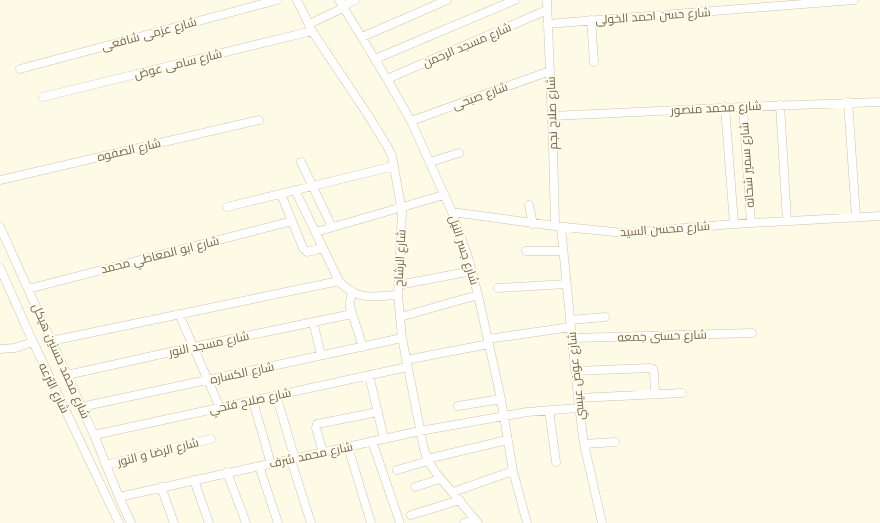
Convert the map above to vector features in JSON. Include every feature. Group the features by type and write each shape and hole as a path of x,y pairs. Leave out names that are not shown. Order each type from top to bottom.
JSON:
{"street":[{"name":"شارع عزمى شافعى","path":"20,69 277,0"},
{"name":"شارع الرشاح","path":"297,0 310,28 392,156 402,208 402,237 398,285 402,338 420,431 428,460 440,479 477,521"},
{"name":"شارع سامى عوض","path":"43,97 310,28 341,5 355,0"},
{"path":"362,37 447,0"},
{"path":"375,59 515,0"},
{"name":"شارع صلاح نجم","path":"547,0 558,227"},
{"name":"شارع حسن احمد الخولى","path":"547,24 854,0"},
{"name":"شارع جسر النيل","path":"341,5 362,37 411,121 452,212 468,258 478,295 501,399 513,471 527,523"},
{"name":"شارع مسجد الرحمن","path":"387,79 547,10"},
{"path":"591,20 594,62"},
{"name":"شارع صبحى","path":"411,121 550,70"},
{"path":"848,102 856,217"},
{"name":"شارع محمد منصور","path":"552,116 848,102 880,102"},
{"path":"780,105 787,221"},
{"name":"شارع سمير شحاته","path":"743,107 751,223"},
{"path":"725,108 734,224"},
{"name":"شارع الصفوه","path":"0,180 259,120"},
{"path":"430,162 459,153"},
{"path":"301,162 332,228"},
{"path":"228,207 394,166"},
{"path":"296,190 339,280 352,292 364,297 398,295"},
{"path":"281,194 304,250 307,252 323,248"},
{"path":"316,232 444,195"},
{"path":"529,205 533,224"},
{"name":"شارع محسن السيد","path":"452,212 533,224 624,233 734,224 880,216"},
{"name":"شارع ابو المعاطي محمد","path":"28,289 292,221"},
{"name":"شارع محمد حسنين هيكل","path":"0,227 94,435 131,523"},
{"name":"شارع عوض عيسي","path":"558,227 563,251 584,444 602,523"},
{"path":"526,251 563,251"},
{"path":"398,285 472,271"},
{"name":"شارع الترعه","path":"1,272 32,342 119,523"},
{"path":"51,341 339,280"},
{"path":"498,288 566,284"},
{"path":"352,292 349,304 363,347"},
{"path":"400,317 478,295"},
{"path":"179,314 220,408"},
{"name":"شارع مسجد النور","path":"67,375 352,314"},
{"name":"شارع صلاح فتحي","path":"94,435 369,375 489,342 571,323 605,317"},
{"path":"314,322 322,356"},
{"name":"شارع حسنى جمعه","path":"572,338 752,333"},
{"name":"شارع الكساره","path":"81,407 402,338"},
{"path":"0,350 15,348 32,342"},
{"path":"575,371 651,368 654,372 655,394"},
{"path":"369,375 384,439"},
{"path":"578,398 682,393"},
{"path":"276,396 311,523"},
{"path":"458,406 501,399"},
{"path":"253,400 271,464"},
{"name":"شارع محمد شرف","path":"119,497 227,472 293,460 420,431 527,412 579,408"},
{"path":"550,410 556,462"},
{"path":"323,453 316,428 317,424 378,412"},
{"name":"شارع الرضا و النور","path":"106,465 211,439"},
{"path":"397,470 428,460 507,440"},
{"path":"372,441 400,523"},
{"path":"584,444 615,442"},
{"path":"348,447 371,523"},
{"path":"259,466 278,523"},
{"path":"453,492 513,471"},
{"path":"227,472 246,523"},
{"path":"415,486 440,479"},
{"path":"194,480 209,523"},
{"path":"161,487 174,523"},
{"path":"411,515 460,500"},
{"path":"464,523 477,521"}]}
